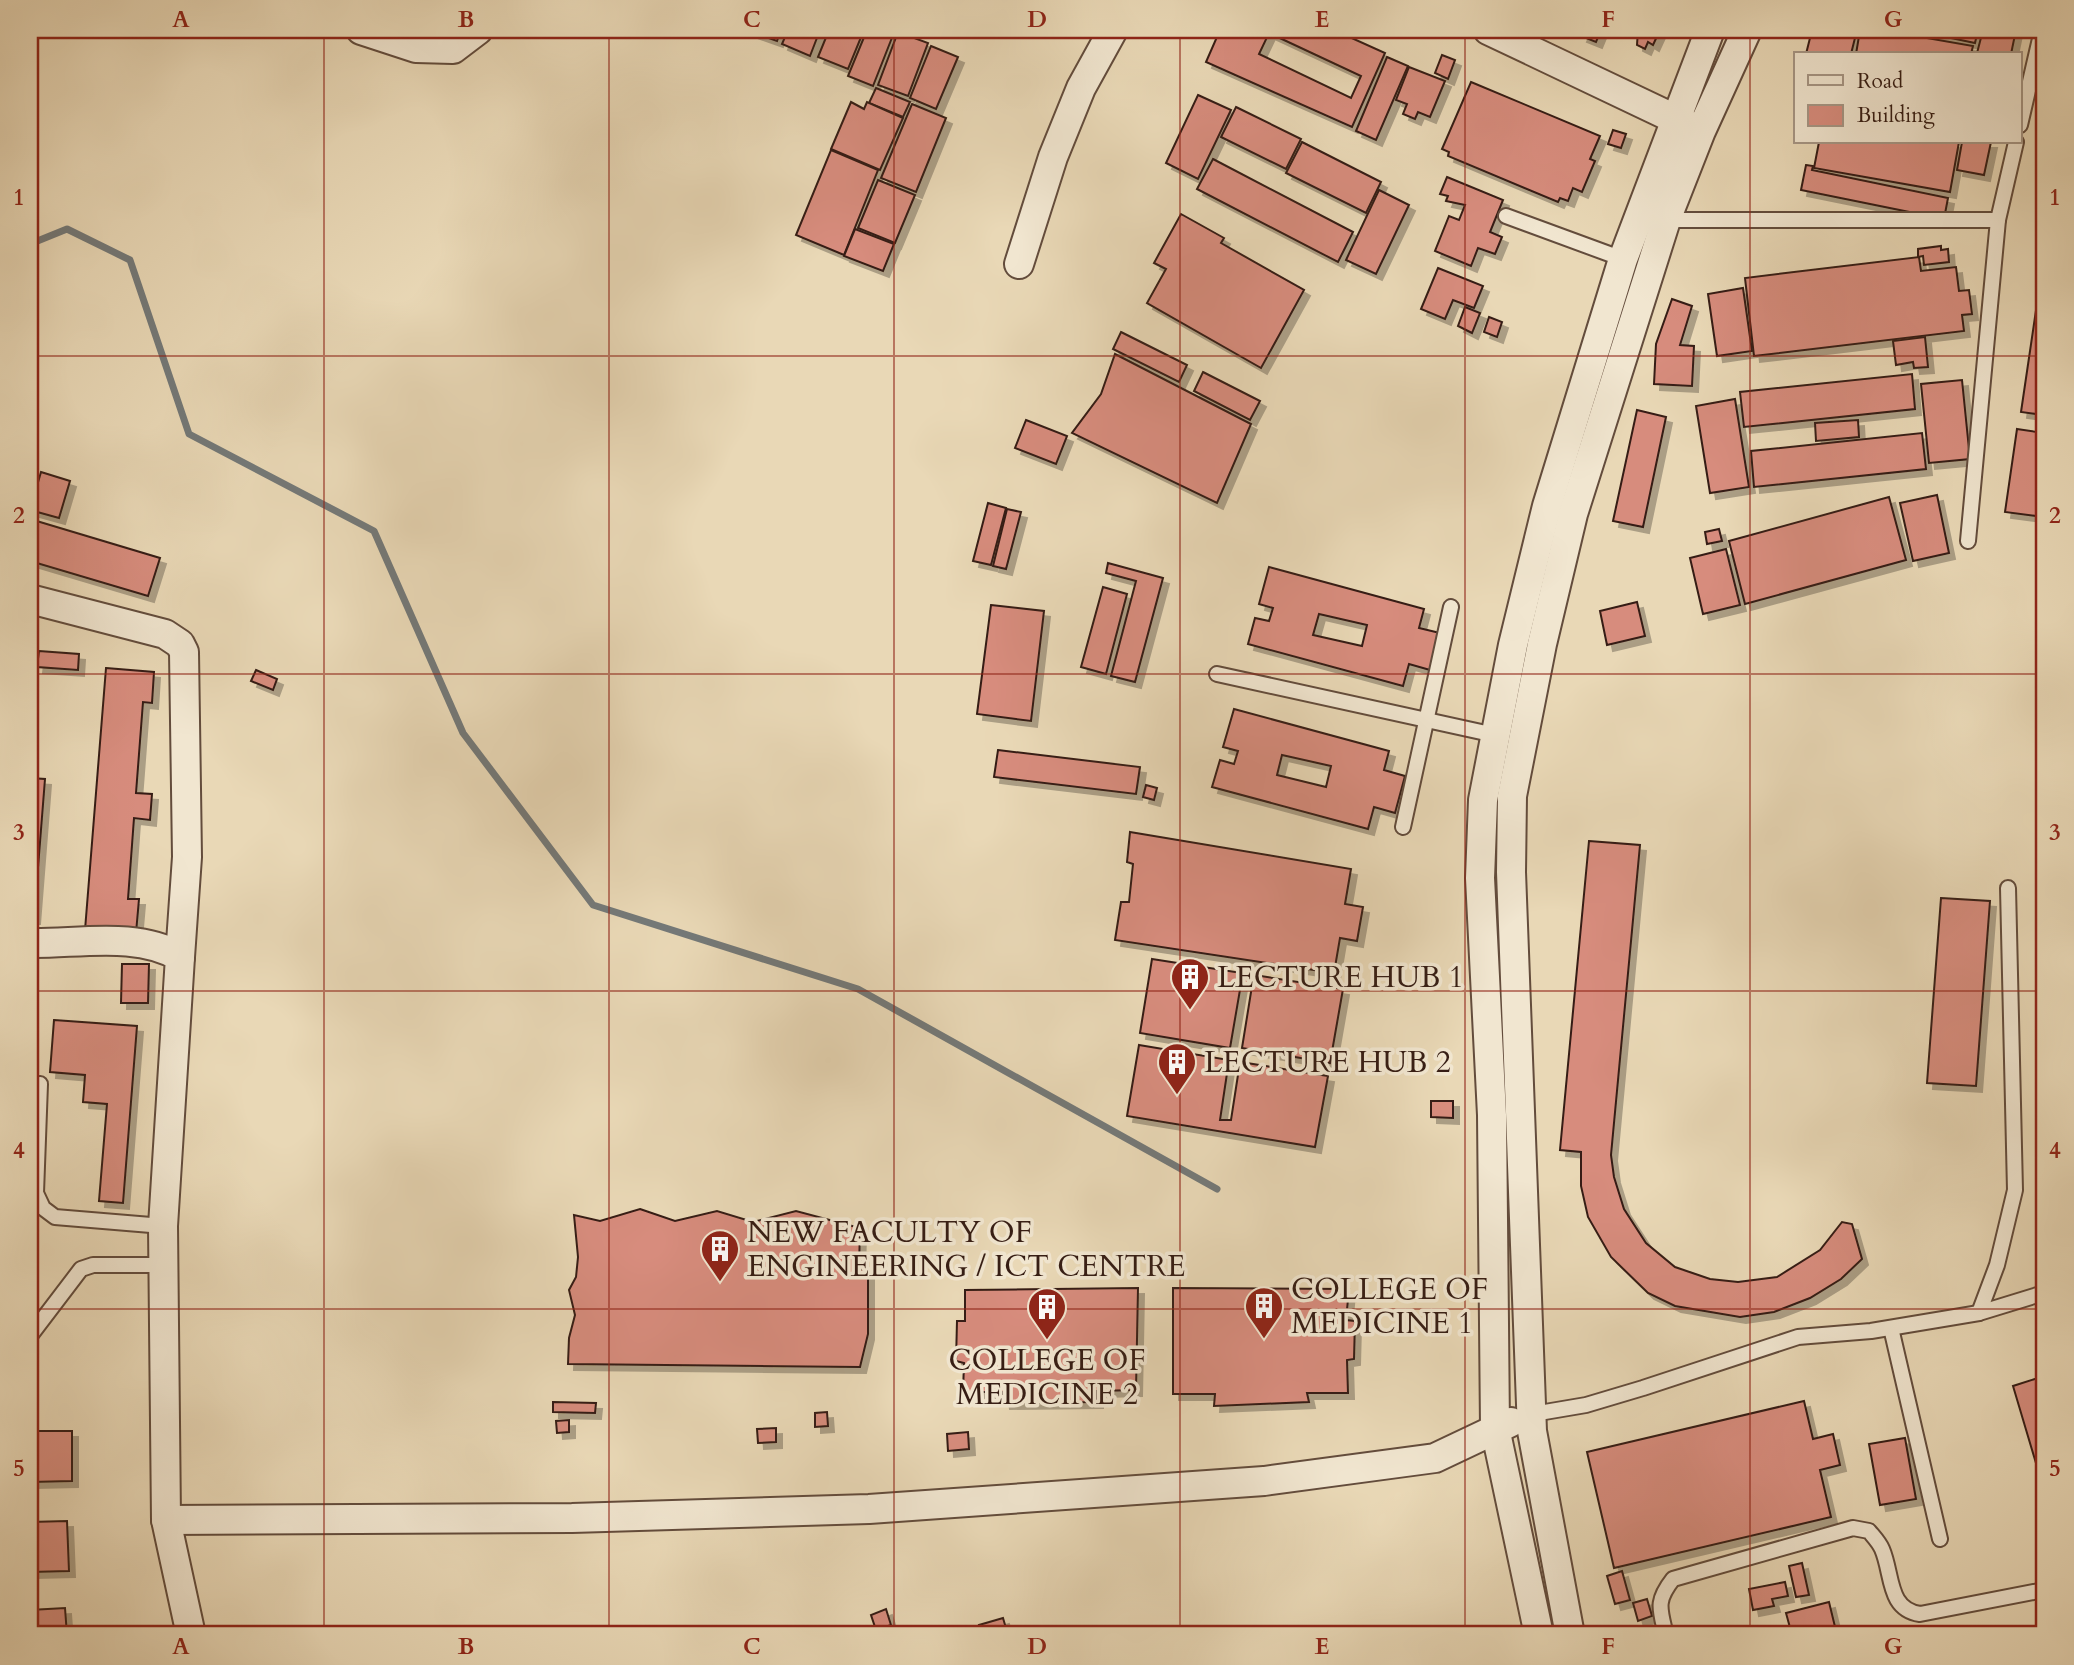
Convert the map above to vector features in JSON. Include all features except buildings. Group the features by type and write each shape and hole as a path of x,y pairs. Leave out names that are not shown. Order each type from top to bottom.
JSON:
{"street":[{"path":"361,30 416,48 453,49 478,30"},
{"path":"1019,264 1058,145 1081,88 1113,30"},
{"path":"1488,30 1688,126"},
{"path":"1570,1635 1532,1431 1511,872 1512,796 1573,514 1652,220 1688,126 1710,30"},
{"path":"1688,126 1746,30"},
{"path":"1539,1635 1495,1428 1492,1115 1480,878 1483,800 1506,681 1547,506 1623,259 1652,220"},
{"path":"30,599 165,634 173,638 184,652 187,857 163,1226 166,1520 191,1635"},
{"path":"1506,681 1534,685"},
{"path":"30,943 140,942 168,950 180,957"},
{"path":"166,1520 572,1518 869,1510 1264,1480 1435,1458 1495,1428 1533,1414"}],"lane":[{"path":"2022,116 2042,30"},
{"path":"1968,541 1998,220 2016,144"},
{"path":"1506,216 1623,259"},
{"path":"1652,220 1998,220"},
{"path":"1403,827 1451,607"},
{"path":"1217,674 1495,736"},
{"path":"1979,1313 1997,1265 2015,1190 2008,888"},
{"path":"40,1084 36,1193 43,1208 55,1217 163,1226"},
{"path":"30,1336 81,1269 93,1265 164,1265"},
{"path":"1533,1414 1597,1401 1798,1337 1891,1328 1979,1313 2044,1293"},
{"path":"1891,1328 1940,1539"},
{"path":"1666,1635 1659,1611 1661,1593 1673,1579 1853,1528 1869,1531 1881,1547 1896,1601 1906,1612 1920,1614 2044,1590"}],"waterway":[{"path":"30,244 67,229 130,260 189,434 374,531 463,733 593,905 858,989 1217,1189"}],"place":[{"name":"LECTURE HUB 1","path":"1190,1011"},
{"name":"LECTURE HUB 2","path":"1177,1096"},
{"name":"NEW FACULTY OF ENGINEERING / ICT CENTRE","path":"720,1283"},
{"name":"COLLEGE OF MEDICINE 1","path":"1264,1340"},
{"name":"COLLEGE OF MEDICINE 2","path":"1047,1341"}]}
